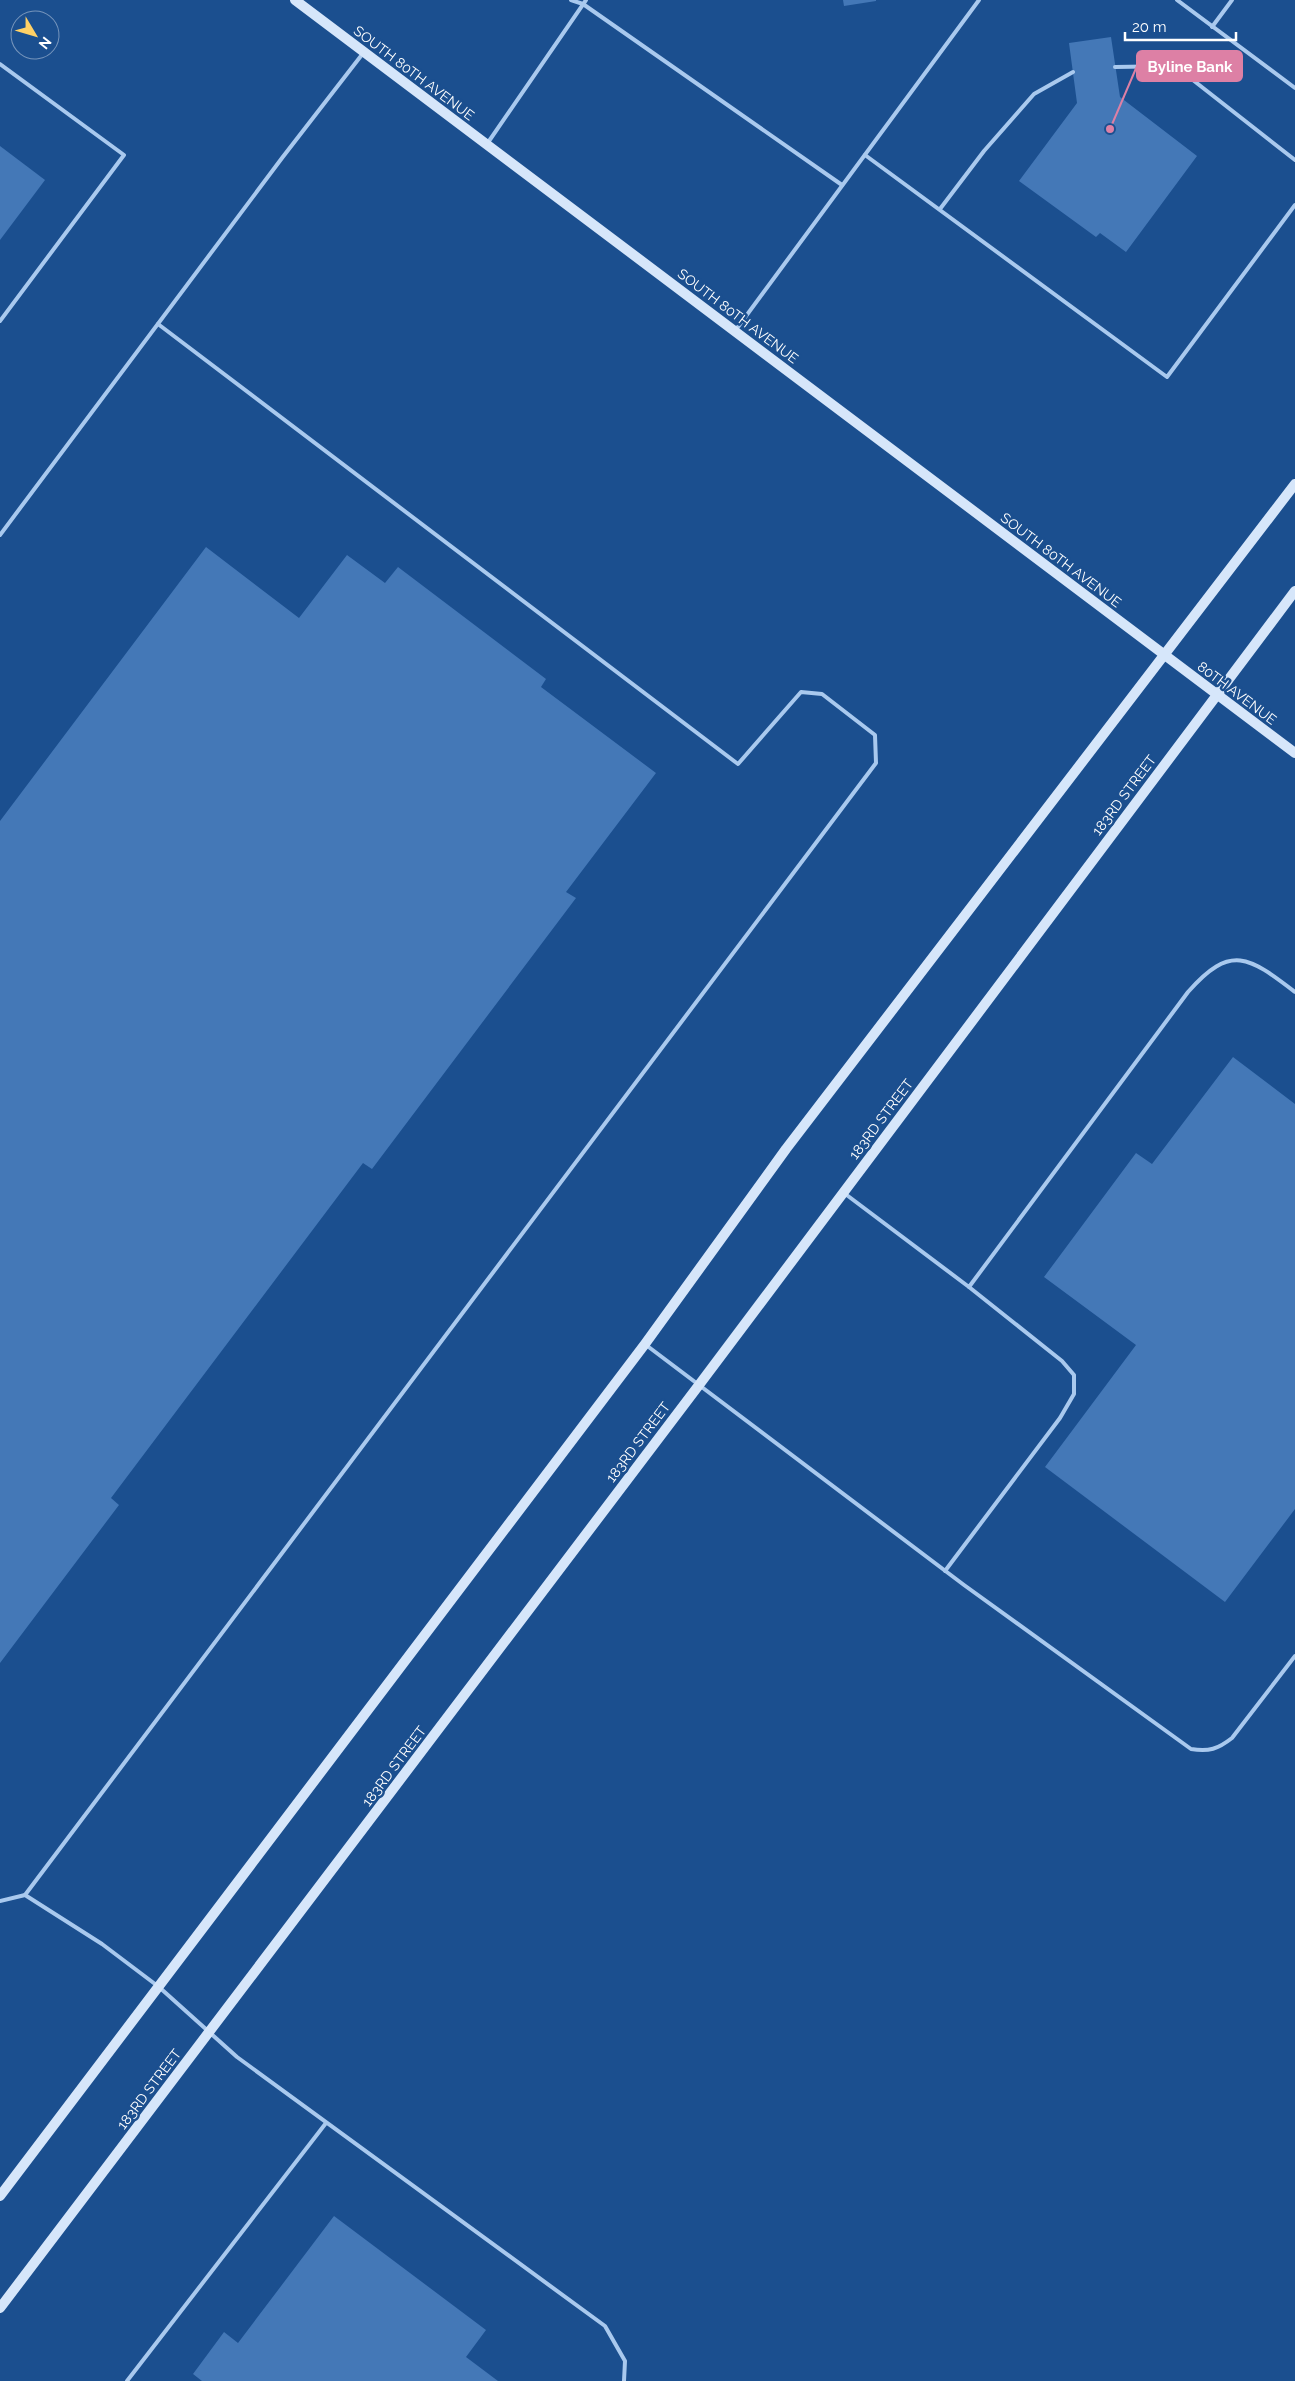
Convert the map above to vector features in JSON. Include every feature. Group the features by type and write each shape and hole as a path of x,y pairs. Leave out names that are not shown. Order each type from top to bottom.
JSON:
{"street":[{"name":"SOUTH 80TH AVENUE","path":"295,0 1164,655"},
{"path":"0,2196 645,1344 786,1149 1295,484"},
{"name":"183RD STREET","path":"0,2308 699,1384 1295,591"},
{"name":"80TH AVENUE","path":"1164,655 1295,753"}],"lane":[{"path":"570,0 584,2 842,185"},
{"path":"735,331 979,0"},
{"path":"1176,0 1295,88"},
{"path":"1212,27 1232,0"},
{"path":"487,144 584,2"},
{"path":"0,535 364,52"},
{"path":"0,64 124,156 0,321"},
{"path":"1115,67 1175,66 1295,160"},
{"path":"940,209 984,151 1034,94 1073,72"},
{"path":"865,155 1166,377 1295,205"},
{"path":"0,1901 25,1895 876,763 875,736 822,694 801,692 738,764 158,324"},
{"path":"969,1287 1188,992 1203,975 1223,962 1242,959 1263,968 1295,992"},
{"path":"843,1192 969,1287 1062,1361 1074,1375 1074,1394 1060,1418 945,1571"},
{"path":"645,1344 945,1571 1191,1748 1206,1751 1219,1748 1232,1738 1295,1656"},
{"path":"25,1895 102,1944 159,1987 237,2057 605,2326 625,2361 624,2381"},
{"path":"127,2381 326,2123"}],"building":[{"path":"843,0 876,0 876,1 844,6"},
{"path":"1111,37 1120,97 1197,156 1126,252 1100,233 1096,237 1019,181 1077,103 1069,43"},
{"path":"0,146 45,180 0,240"},
{"path":"206,547 299,618 347,555 385,583 398,567 546,679 541,687 656,773 566,892 576,898 372,1169 363,1163 111,1498 119,1505 0,1663 0,821"},
{"path":"1233,1057 1295,1104 1295,1509 1225,1602 1045,1467 1136,1345 1044,1277 1136,1153 1152,1164"},
{"path":"334,2216 486,2330 466,2357 498,2381 202,2381 193,2374 224,2332 238,2343"}],"place":[{"name":"Byline Bank","path":"1110,129"}]}
